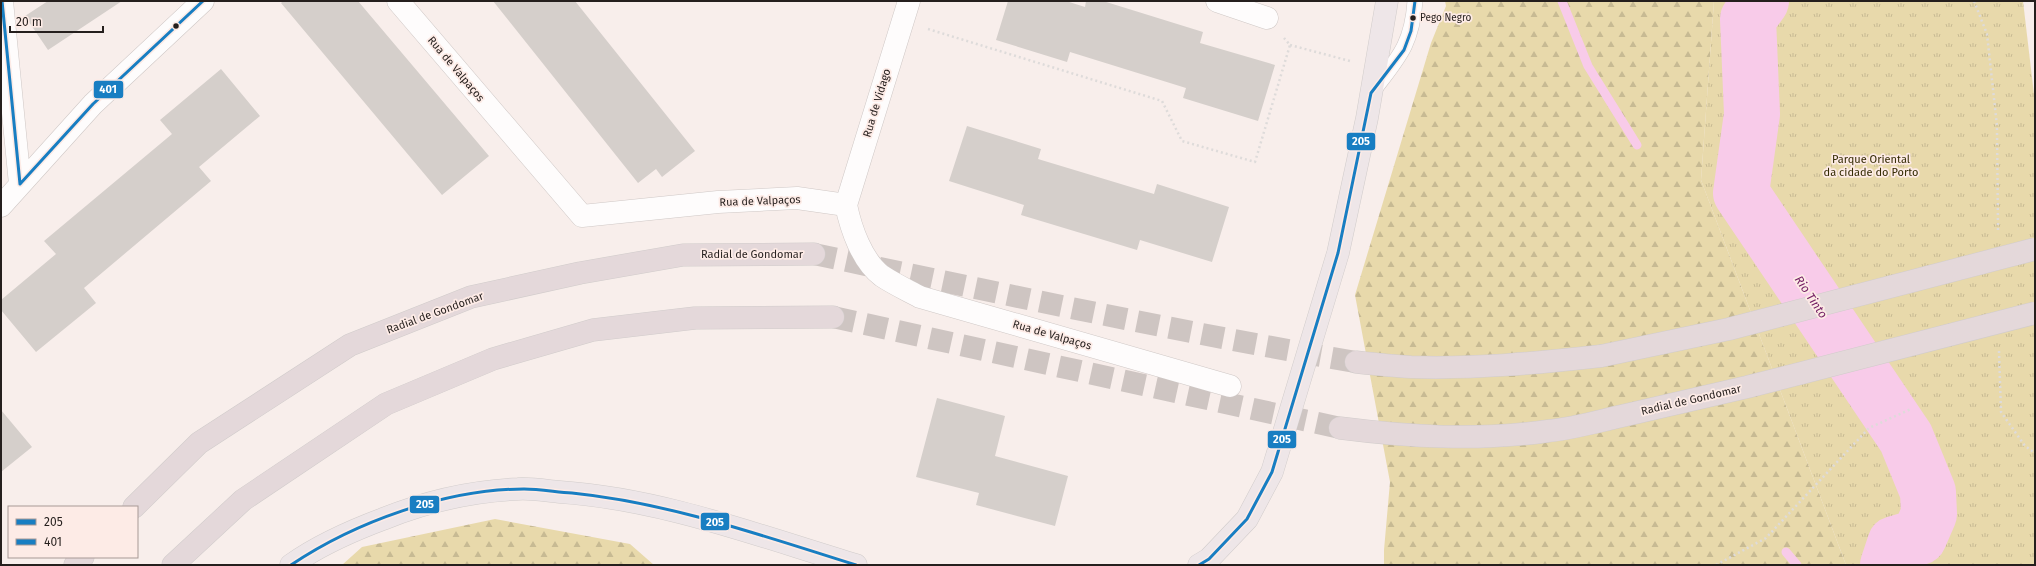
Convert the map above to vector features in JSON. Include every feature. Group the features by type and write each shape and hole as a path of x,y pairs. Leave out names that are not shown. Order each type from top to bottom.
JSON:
{"highway":[{"path":"1356,362 1410,367 1471,367 1537,363 1600,356 1729,329 2035,249"},
{"name":"Radial de Gondomar","path":"135,506 199,443 350,345 471,298 580,272 683,255 814,254"},
{"name":"Radial de Gondomar","path":"1340,428 1406,436 1478,437 1548,431 1614,418 1747,387 2035,313"},
{"path":"173,565 243,500 386,404 493,359 593,330 695,318 833,317"}],"main road":[{"path":"1198,565 1209,559 1247,519 1272,472 1338,253 1371,93 1387,1"},
{"path":"291,565 352,530 407,509 465,496 519,489 590,494 658,506 856,565"}],"street":[{"path":"2,1 20,184"},
{"path":"1,206 93,104 203,1"},
{"name":"Rua de Valpaços","path":"398,1 582,216 718,202 797,198 846,205 850,227 862,250 872,264 881,275 920,297 1230,386"},
{"path":"1218,1 1267,18"},
{"name":"Rua de Vidago","path":"846,205 906,11"}],"lane":[{"path":"1371,93 1404,50 1411,31 1415,1"}],"path":[{"path":"906,11 1162,101 1182,141 1255,162 1290,45"},
{"path":"1267,18 1290,45 1350,61"},
{"path":"1716,565 1766,538 1869,428 1911,409"}],"green space":[{"path":"1445,1 1714,1 1701,180 1846,565 1384,565 1390,482 1355,295 1431,43 1446,6"},
{"name":"Parque Oriental da cidade do Porto","path":"1714,1 2023,1 2035,103 2035,565 1846,565 1701,180"},
{"path":"495,519 630,544 654,565 342,565 362,547"}],"building":[{"path":"48,1 122,1 48,50 25,16"},
{"path":"283,1 358,1 489,156 442,195 281,3"},
{"path":"493,1 575,1 695,151 662,177 656,169 638,183"},
{"path":"1008,1 1066,1 1085,7 1086,1 1103,1 1203,32 1200,43 1275,65 1258,121 1183,98 1186,88 1070,52 1067,62 996,40"},
{"path":"221,69 260,116 199,167 211,181 84,288 96,303 36,352 1,310 1,300 56,254 44,241 172,134 160,120"},
{"path":"967,126 1041,149 1038,159 1154,194 1157,184 1229,207 1212,262 1140,240 1137,250 1021,215 1024,205 949,181"},
{"path":"937,398 1005,416 995,456 1068,476 1055,526 976,505 979,493 916,477"},
{"path":"1,410 32,447 1,472"}],"waterway":[{"path":"1562,1 1588,66 1637,145"},
{"name":"Rio Tinto","path":"1761,1 1748,19 1752,114 1741,193 1906,438 1928,492 1929,514 1919,537 1895,544 1888,565"},
{"path":"1786,552 1797,565"}],"tunnel":[{"path":"814,254 1152,324 1356,362"},
{"path":"833,317 1340,428"}],"transit line":[{"name":"401","path":"2,1 20,184"},
{"name":"401","path":"20,184 93,104 203,1"},
{"name":"205","path":"1199,565 1209,559 1247,519 1272,472 1338,253 1371,93 1404,50 1411,31 1415,1"},
{"name":"205","path":"291,565 316,549 343,535 402,511 464,495 524,489 572,493 645,504 751,532 856,565"}],"place":[{"name":"Pego Negro","path":"1413,18"}]}
